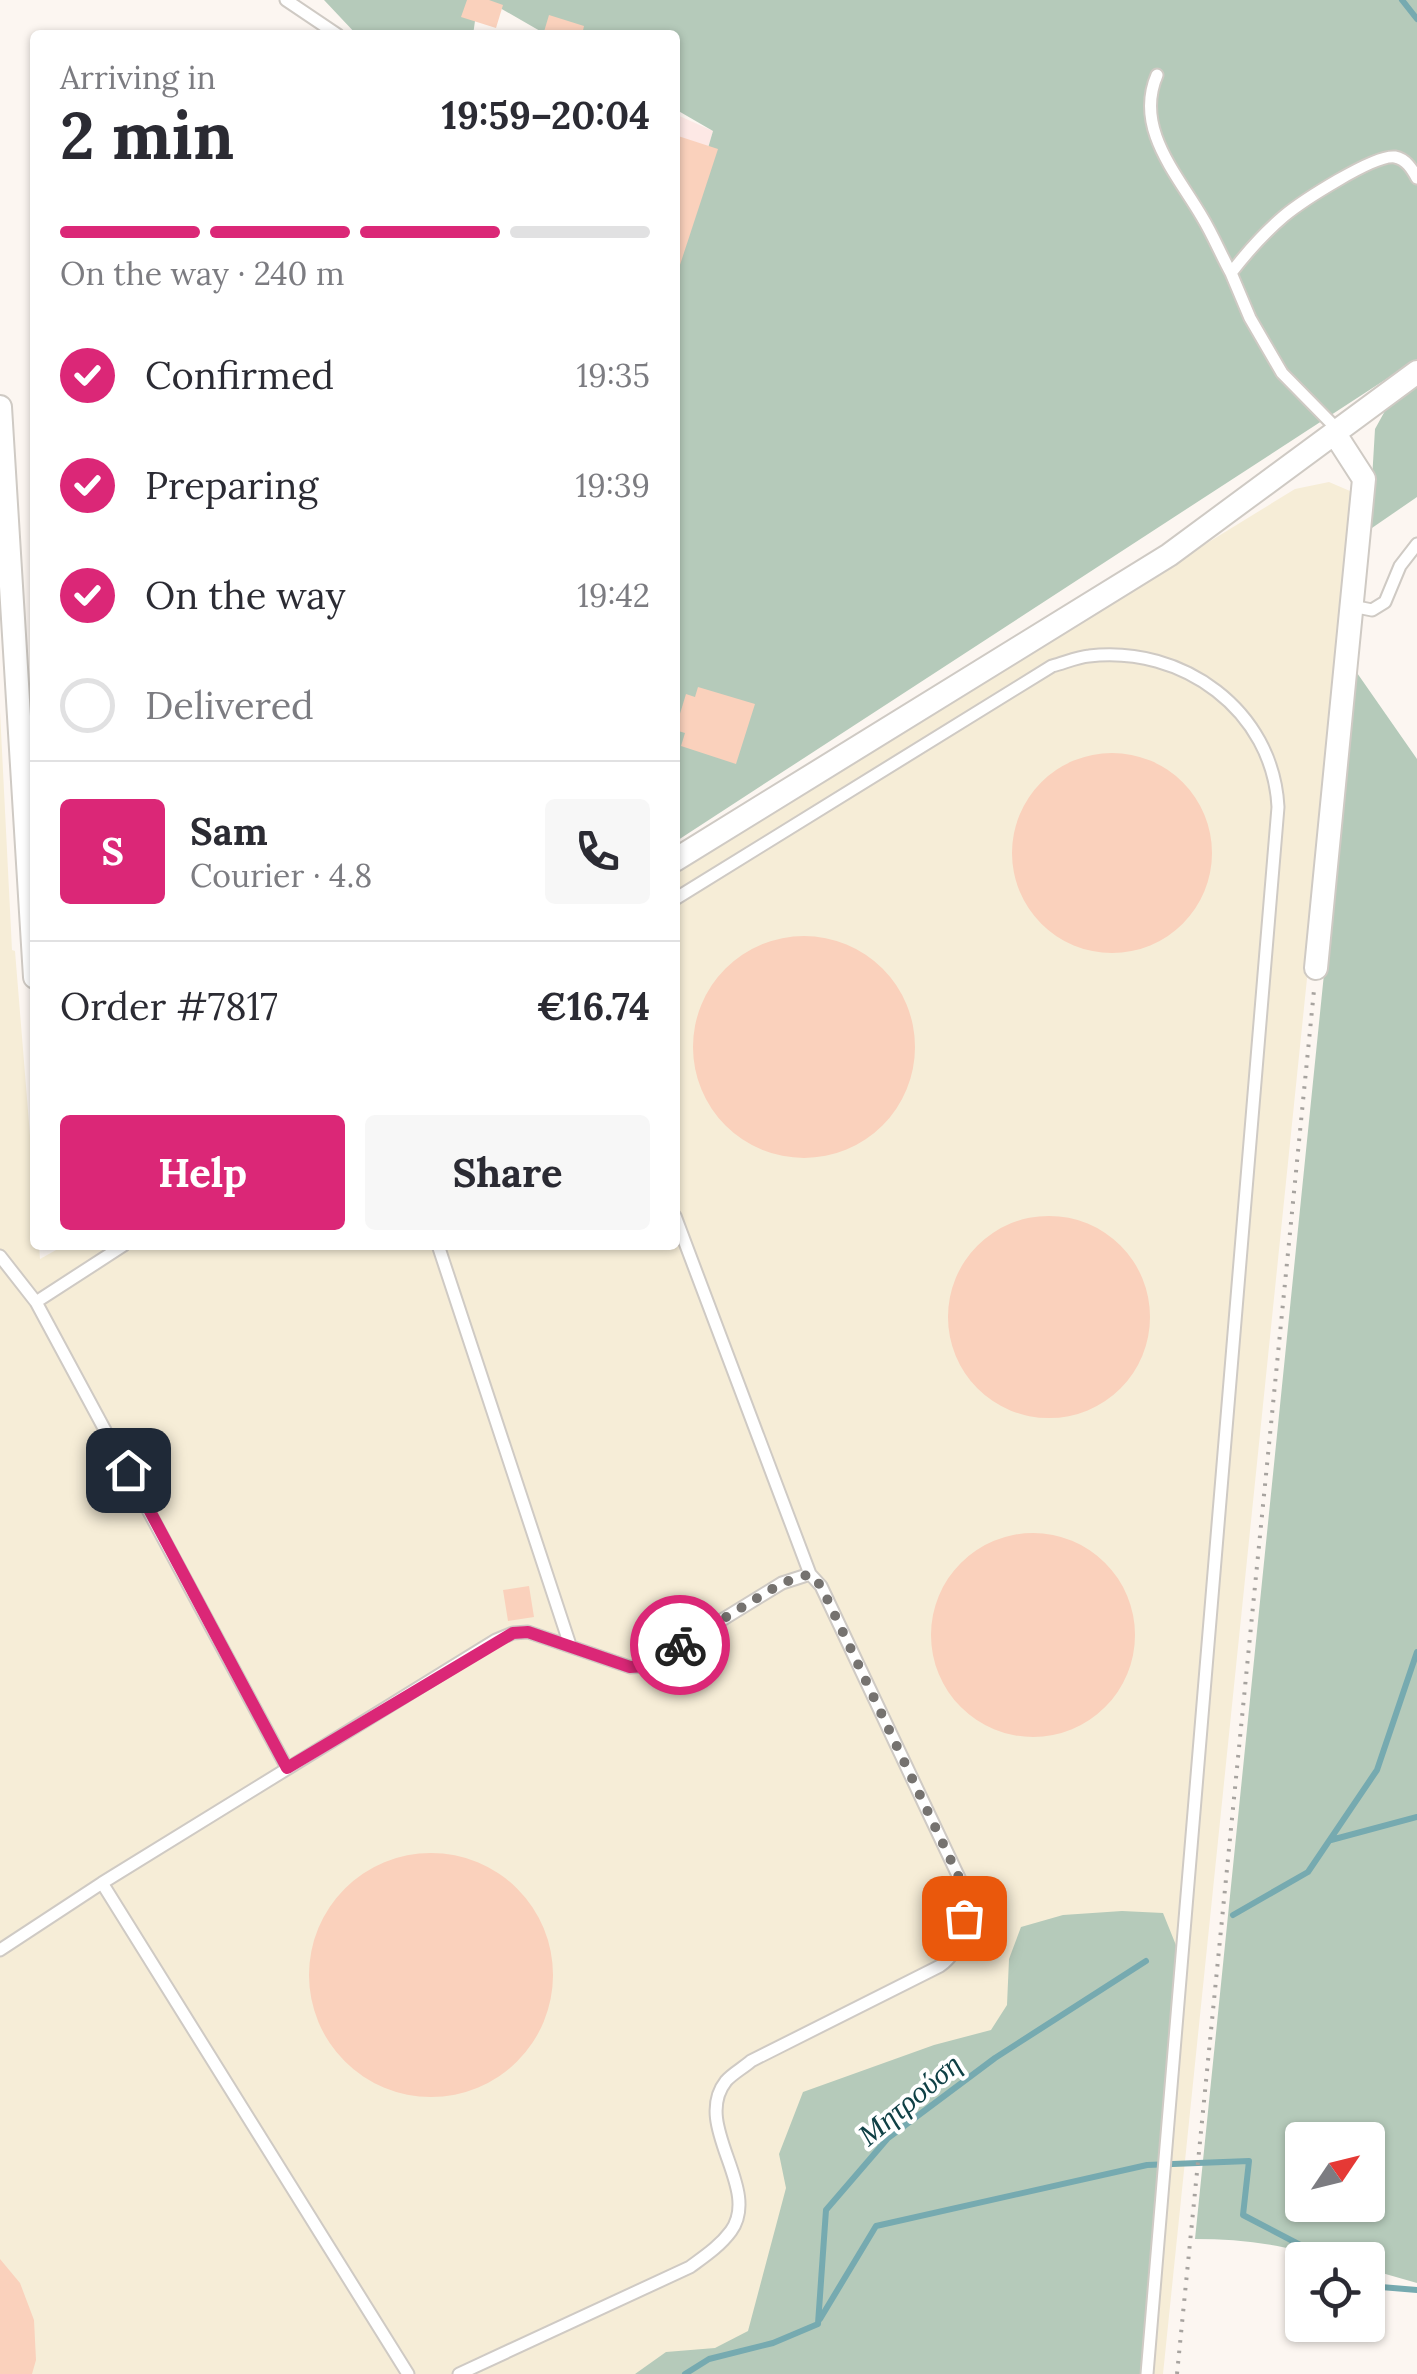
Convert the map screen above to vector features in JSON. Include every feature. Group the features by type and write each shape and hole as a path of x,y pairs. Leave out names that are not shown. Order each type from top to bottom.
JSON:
{"street":[{"path":"680,857 1169,555 1417,372"},
{"path":"0,406 30,895"},
{"path":"1316,968 1364,478 1337,432"}],"lane":[{"path":"286,0 331,30"},
{"path":"1157,75 1150,89 1151,112 1168,165 1202,217 1250,318 1282,373 1337,432"},
{"path":"1230,274 1287,213 1378,160 1396,157 1409,165 1417,178"},
{"path":"1352,606 1372,610 1385,602 1400,566 1417,544"},
{"path":"680,896 1052,666 1087,656 1156,660 1192,672 1243,714 1271,762 1278,806 1148,2374"},
{"path":"459,2374 690,2267 716,2248 734,2228 738,2202 732,2169 718,2132 716,2106 725,2082 750,2062 940,1966 958,1946 964,1918 963,1886 821,1586 810,1574 680,1229"},
{"path":"36,1302 116,1250"},
{"path":"440,1250 570,1645"},
{"path":"0,1256 36,1302 287,1768"},
{"path":"0,1950 496,1640 528,1632 630,1667 647,1666 782,1583 810,1574"},
{"path":"102,1883 408,2374"}],"path":[{"path":"1178,2374 1316,968"}],"shaded area":[{"path":"680,116 713,131 680,243"},
{"path":"1329,482 1357,494 1163,2374 0,2374 0,711 12,950 30,1136 30,1250 39,1250 40,1259 56,1250 680,1250 680,867 1295,489"}],"green space":[{"path":"324,0 478,0 474,30 352,30"},
{"path":"486,0 1417,0 1417,359 680,839 680,243 713,131 680,112 680,30 538,30"},
{"path":"1417,383 1417,497 1369,530 1375,429 1386,409"},
{"path":"1355,670 1417,759 1417,2283 1385,2274 1385,2242 1285,2242 1285,2248 1195,2239"},
{"path":"1163,1913 1186,1970 1147,2374 635,2374 666,2352 715,2348 748,2331 786,2188 779,2154 803,2092 934,2045 991,2030 1007,2005 1009,1959 1021,1927 1063,1915"}],"building":[{"path":"467,0 489,0 503,5 496,28 461,17"},
{"path":"549,15 584,26 583,30 544,30"},
{"path":"680,137 718,149 680,265"},
{"path":"698,687 755,704 736,764 681,746 685,733 680,732 680,714 686,694 695,697"},
{"path":"1112,753 1150,761 1183,782 1204,815 1212,853 1204,891 1183,924 1150,945 1112,953 1074,945 1041,924 1020,891 1012,853 1020,815 1041,782 1074,761"},
{"path":"804,936 846,944 882,969 907,1005 915,1047 907,1089 882,1125 846,1150 804,1158 762,1150 726,1125 701,1089 693,1047 701,1005 726,969 762,944"},
{"path":"1049,1216 1088,1224 1120,1246 1142,1278 1150,1317 1142,1356 1120,1388 1088,1410 1049,1418 1010,1410 978,1388 956,1356 948,1317 956,1278 978,1246 1010,1224"},
{"path":"1033,1533 1072,1541 1105,1563 1127,1596 1135,1635 1127,1674 1105,1707 1072,1729 1033,1737 994,1729 961,1707 939,1674 931,1635 939,1596 961,1563 994,1541"},
{"path":"529,1586 534,1617 508,1621 503,1590"},
{"path":"431,1853 478,1863 517,1889 543,1928 553,1975 543,2022 517,2061 478,2087 431,2097 384,2087 345,2061 319,2022 309,1975 319,1928 345,1889 384,1863"},
{"path":"0,2259 20,2283 34,2320 36,2360 32,2374 0,2374"}],"waterway":[{"path":"1402,0 1417,19"},
{"name":"Μητρούση","path":"1233,1915 1308,1872 1377,1770 1417,1652"},
{"name":"Μητρούση","path":"1331,1840 1417,1817"},
{"name":"Μητρούση","path":"685,2374 709,2359 773,2343 818,2324 826,2210 888,2138 995,2058 1146,1961"},
{"path":"820,2319 876,2226 1147,2165 1249,2161 1243,2215 1295,2242"},
{"path":"1385,2287 1417,2290"}],"way so far":[{"path":"680,1645 782,1583 810,1574 821,1586 963,1886 964,1918"}],"route":[{"path":"128,1470 287,1768 513,1633 528,1632 630,1667 647,1666 680,1645"}]}
